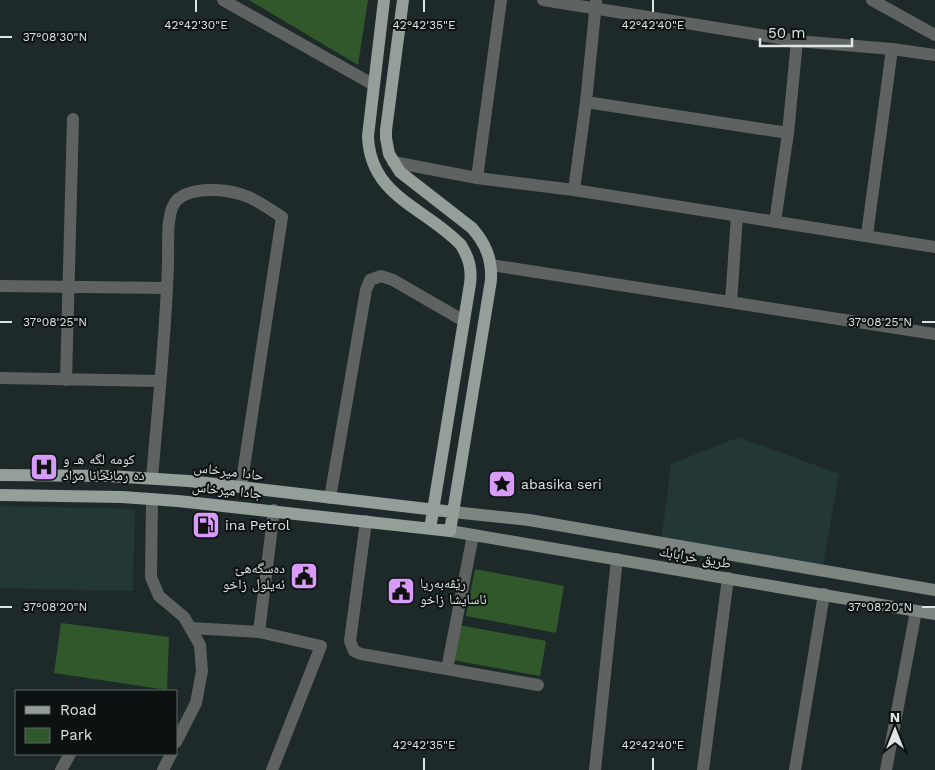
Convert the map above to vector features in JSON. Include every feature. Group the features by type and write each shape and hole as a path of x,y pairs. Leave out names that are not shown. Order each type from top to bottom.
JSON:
{"main road":[{"path":"384,0 368,136 368,146 374,167 393,192 455,239 465,252 471,268 430,529"},
{"path":"403,0 386,130 387,146 393,162 400,172 472,228 484,243 491,265 492,280 450,531"},
{"name":"حادا ميرخاس","path":"0,475 152,478 453,512"},
{"name":"جادا ميرخاس","path":"0,495 152,499 274,510 450,531"},
{"path":"453,512 529,520 935,590"},
{"name":"طريق خرابابك","path":"450,531 935,614"}],"street":[{"path":"223,0 374,85"},
{"path":"476,178 501,0"},
{"path":"543,0 596,4 797,41 892,49 935,56"},
{"path":"872,0 935,35"},
{"path":"574,190 586,102 596,4"},
{"path":"775,222 788,133 797,41"},
{"path":"867,235 892,49"},
{"path":"586,102 788,133"},
{"path":"66,380 73,119"},
{"path":"393,162 476,178 574,190 935,247"},
{"path":"152,478 167,288 169,221 172,207 178,199 198,190 224,190 244,195 282,218 241,487"},
{"path":"731,302 737,216"},
{"path":"491,265 935,334"},
{"path":"330,498 366,290 370,280 381,276 393,280 464,321"},
{"path":"0,286 167,288"},
{"path":"0,378 160,381"},
{"path":"152,499 151,578 159,596 184,617 200,645 202,671 196,703 178,738"},
{"path":"259,632 274,510"},
{"path":"366,521 350,645 358,653 538,685"},
{"path":"447,669 473,535"},
{"path":"595,770 617,559"},
{"path":"703,770 728,578"},
{"path":"795,770 824,594"},
{"path":"886,770 916,611"},
{"path":"190,628 259,632 321,646 272,770"},
{"path":"61,770 69,755"},
{"path":"163,770 170,755"}],"shaded area":[{"path":"739,437 839,474 821,577 660,550 671,464"},
{"path":"0,506 135,509 133,591 0,588"}],"green space":[{"path":"249,0 368,0 358,65"},
{"path":"475,569 564,586 556,633 466,616"},
{"path":"61,623 169,637 167,690 54,673"},
{"path":"459,625 546,641 540,676 452,660"}],"place":[{"name":"كومه لگه هـ و ده رمانخانا مراد","path":"44,467"},
{"name":"abasika seri","path":"502,484"},
{"name":"ina Petrol","path":"206,525"},
{"name":"ده‌سگه‌هێ ئه‌يلول زاخو","path":"304,576"},
{"name":"رێڤه‌به‌ريا ئاسايشا زاخو","path":"401,591"}]}
